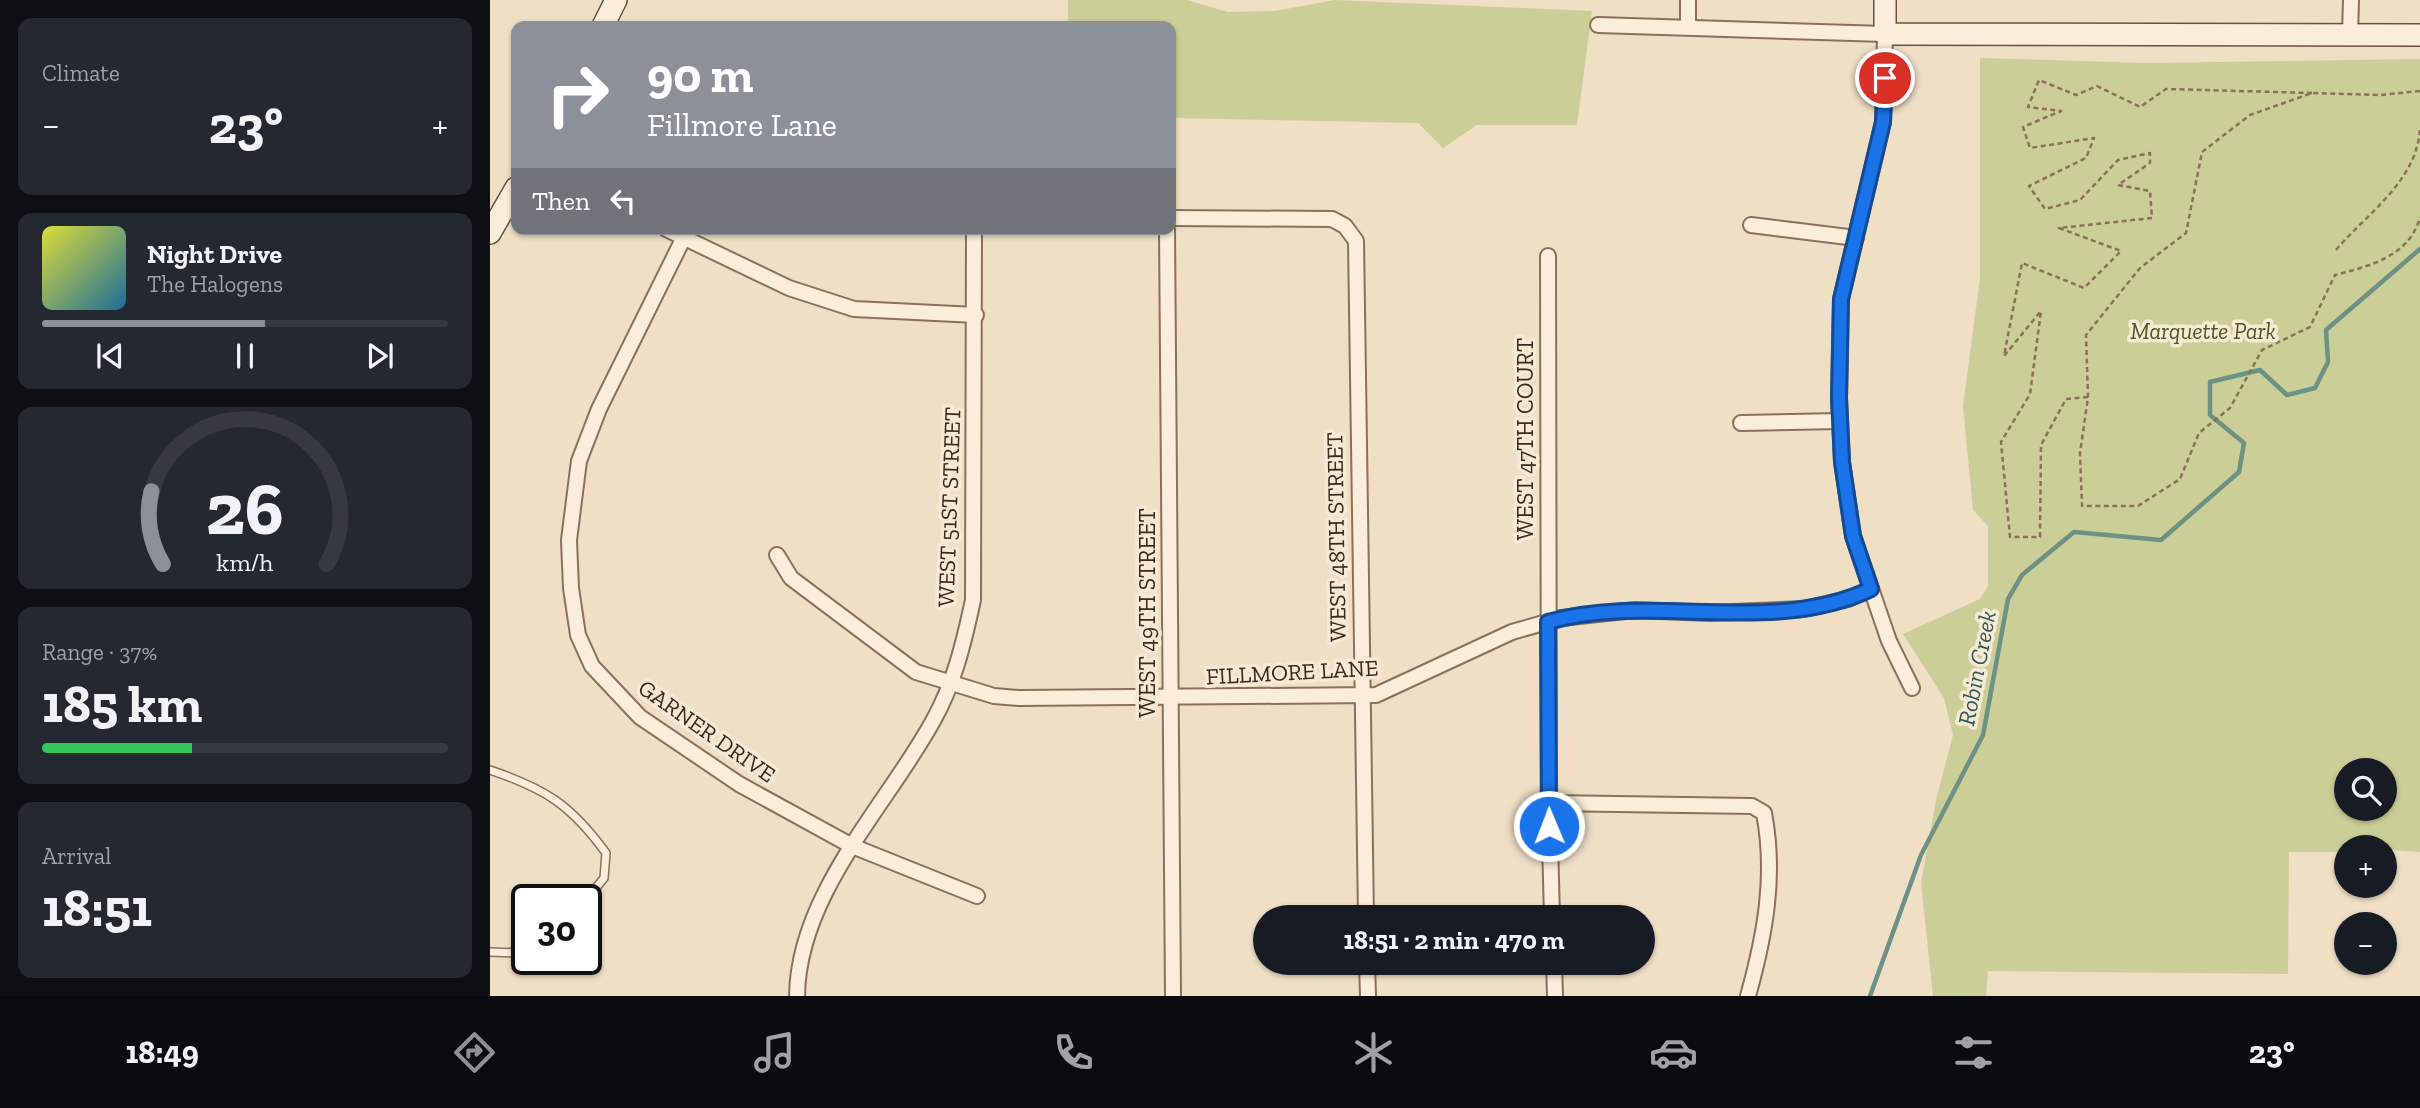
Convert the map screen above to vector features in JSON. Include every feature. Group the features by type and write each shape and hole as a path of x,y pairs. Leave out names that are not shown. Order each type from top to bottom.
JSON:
{"street":[{"path":"606,21 616,0"},
{"path":"1688,0 1688,27"},
{"path":"1885,0 1883,122 1841,299 1840,421 1842,462 1853,536 1889,641 1912,688"},
{"path":"2350,34 2351,0"},
{"path":"1598,25 1885,34 2420,35"},
{"path":"490,233 511,197"},
{"name":"WEST 48TH STREET","path":"1176,218 1332,219 1345,226 1356,241 1366,905"},
{"path":"1751,225 1856,238"},
{"name":"GARNER DRIVE","path":"685,235 599,410 579,461 569,540 578,635 592,666 640,717 778,807 852,846 977,896"},
{"path":"690,235 789,288 854,309 976,315"},
{"name":"WEST 51ST STREET","path":"797,996 810,933 830,883 934,721 961,656 973,600 976,315 974,235"},
{"name":"WEST 49TH STREET","path":"1167,235 1173,996"},
{"name":"WEST 47TH COURT","path":"1548,256 1549,803 1552,905"},
{"path":"1741,423 1840,421"},
{"name":"FILLMORE LANE","path":"777,555 791,578 916,671 949,684 1019,698 1171,699 1376,695 1512,632 1548,622 1635,610 1710,613 1804,608 1849,600 1871,589"},
{"path":"1549,803 1752,807 1764,813 1768,835 1768,909 1748,996"},
{"path":"1367,975 1368,996"},
{"path":"1554,975 1555,996"}],"lane":[{"path":"490,770 535,785 583,822 606,853 604,878 599,884"},
{"path":"490,952 511,953"}],"path":[{"path":"2088,397 2066,400 2041,445 2040,537 2010,537 2001,442 2030,394 2041,311 2004,356 2022,263 2084,288 2121,251 2059,228 2152,218 2151,191 2118,185 2150,163 2150,152 2118,160 2080,200 2045,209 2029,186 2086,158 2094,138 2030,148 2023,127 2061,111 2028,107 2039,80 2076,95 2097,86 2140,107 2166,89 2381,95 2420,91"},
{"path":"2312,93 2250,115 2202,152 2186,233 2140,268 2086,335 2088,397 2080,453 2082,506 2138,506 2180,479 2199,433 2230,408 2262,350 2311,327 2335,275 2380,264 2415,236 2420,217"},
{"path":"2336,250 2356,226 2386,201 2409,166 2420,127"}],"green space":[{"path":"1068,0 1187,0 1228,12 1275,11 1335,0 1592,11 1577,125 1477,125 1443,148 1418,123 1176,118 1176,21 1068,21"},
{"name":"Marquette Park","path":"1980,58 2147,63 2420,59 2420,852 2397,850 2397,835 2334,835 2334,852 2289,852 2288,974 1988,971 1986,996 1933,996 1921,883 1936,800 1953,735 1944,698 1903,634 1980,599 1988,586 1988,526 1973,510 1963,406 1980,278"}],"waterway":[{"name":"Robin Creek","path":"1870,996 1921,855 1983,735 2008,599 2022,575 2074,532 2161,540 2239,472 2244,443 2210,415 2210,382 2260,370 2287,395 2315,388 2328,362 2326,330 2420,249"}],"route":[{"path":"1549,826 1548,622 1561,618 1635,610 1710,613 1804,608 1849,600 1871,589 1853,536 1842,462 1839,398 1841,299 1883,122 1885,78"}]}
